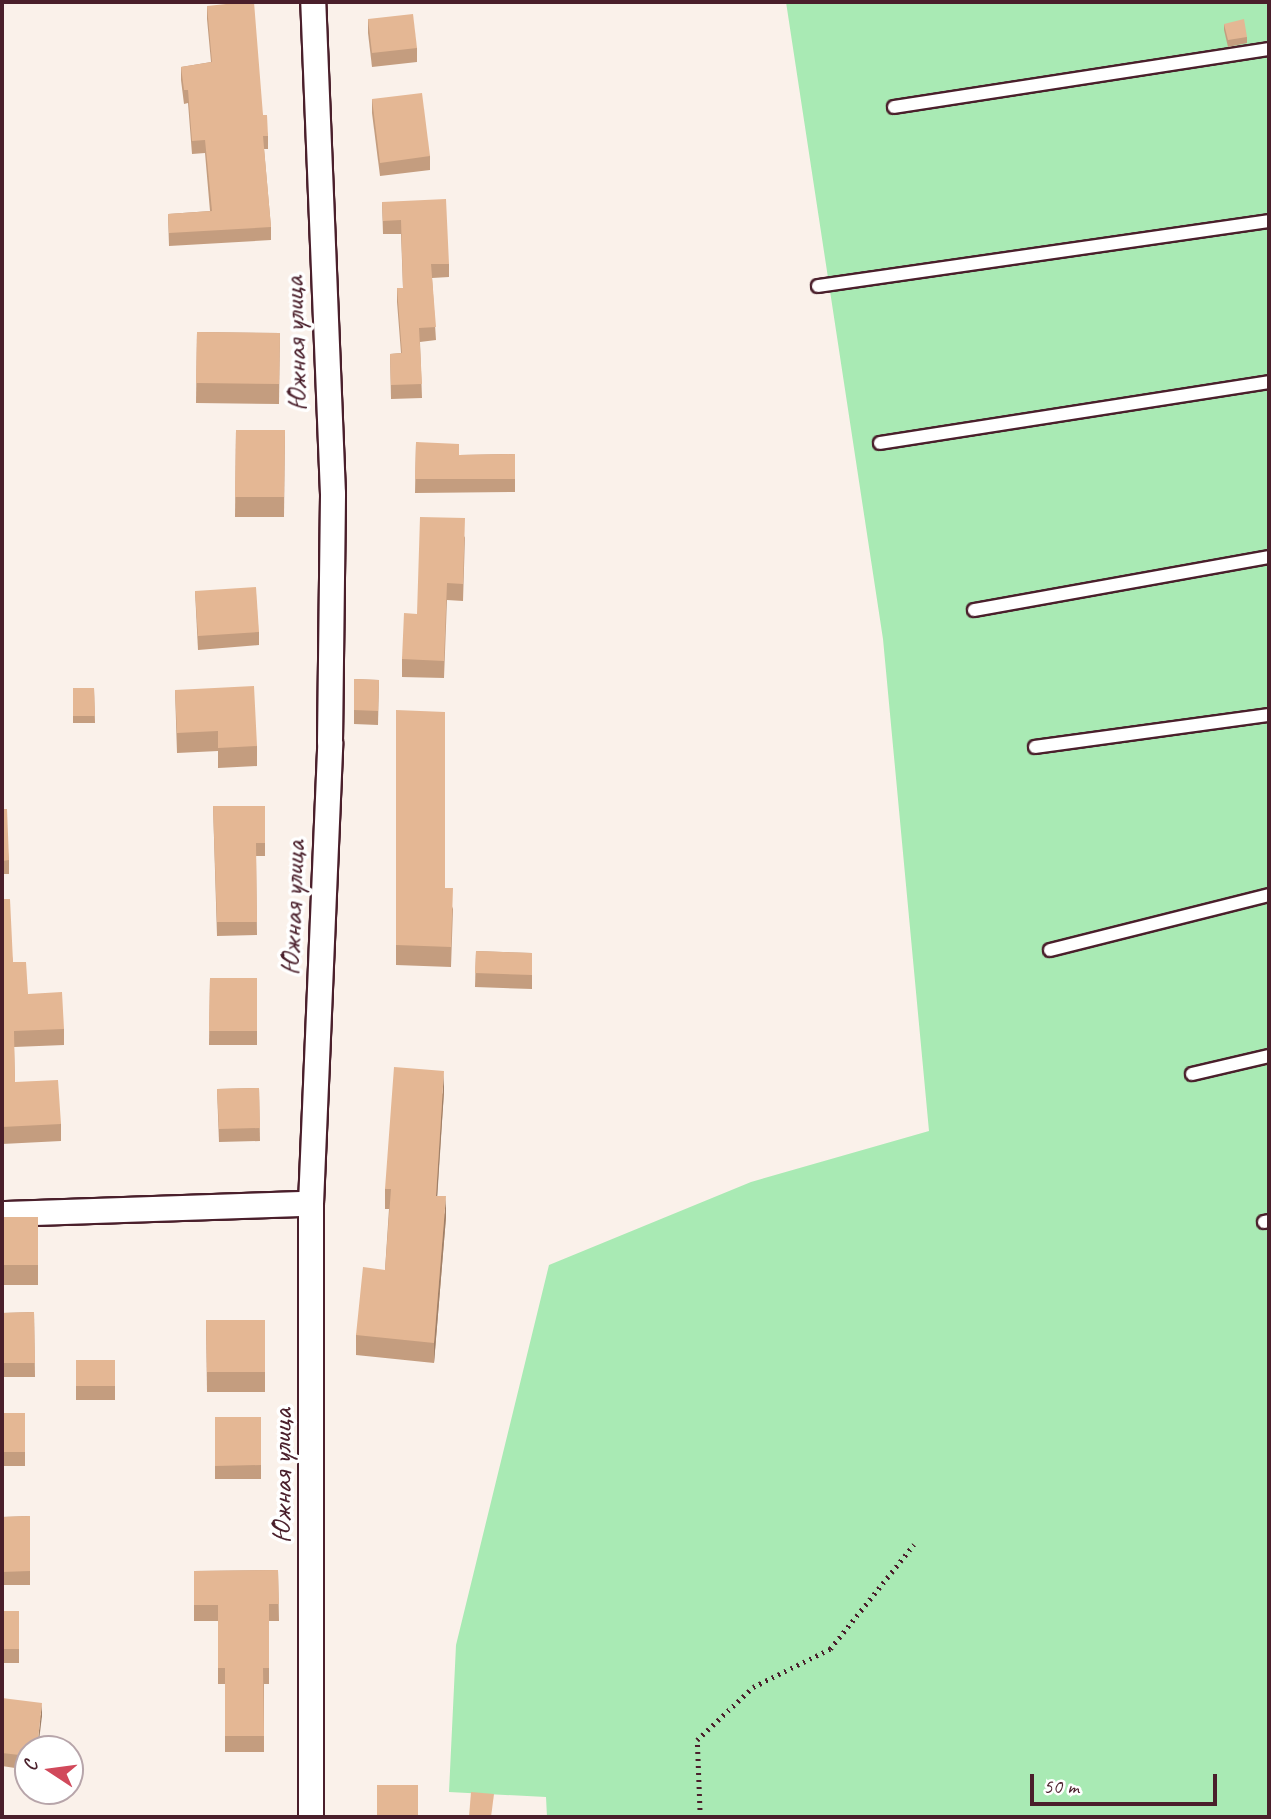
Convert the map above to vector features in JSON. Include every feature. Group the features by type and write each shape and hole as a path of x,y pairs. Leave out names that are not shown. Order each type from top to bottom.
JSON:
{"street":[{"name":"Южная улица","path":"311,1817 311,1204 330,743 333,494 313,2"},
{"path":"2,1214 311,1204"}],"lane":[{"path":"894,107 1269,50"},
{"path":"818,286 1269,221"},
{"path":"880,443 1269,382"},
{"path":"974,610 1269,557"},
{"path":"1035,747 1269,715"},
{"path":"1050,950 1269,895"},
{"path":"1192,1074 1269,1056"}],"path":[{"path":"700,1817 697,1740 753,1686 830,1649 914,1544"}],"green space":[{"path":"786,2 1269,2 1269,1817 547,1817 546,1797 449,1792 456,1645 549,1265 751,1182 929,1131 883,639"}],"building":[{"path":"254,2 263,115 267,115 268,136 263,136 271,227 169,233 168,214 212,211 205,140 192,141 188,90 184,90 181,67 212,62 207,6"},
{"path":"413,14 417,48 372,53 368,19"},
{"path":"1244,19 1247,37 1228,40 1224,24"},
{"path":"422,93 430,156 380,163 372,99"},
{"path":"446,199 449,264 431,264 436,327 419,328 422,384 391,385 390,354 402,353 397,288 403,288 401,220 383,221 382,202"},
{"path":"197,332 280,333 279,384 196,383"},
{"path":"236,430 285,430 284,497 235,497"},
{"path":"416,442 459,444 459,455 515,454 515,479 415,479"},
{"path":"420,517 465,518 463,584 447,583 444,661 402,659 404,613 417,614"},
{"path":"256,587 259,632 198,636 195,591"},
{"path":"354,679 379,680 378,711 354,710"},
{"path":"254,686 257,746 218,748 218,731 177,733 175,690"},
{"path":"73,688 94,688 95,716 73,716"},
{"path":"396,710 445,712 445,888 453,888 451,947 396,945"},
{"path":"213,806 265,806 265,843 256,843 257,922 217,922"},
{"path":"2,809 7,809 9,860 2,861"},
{"path":"2,899 10,899 13,962 26,962 28,994 62,992 64,1029 14,1031 15,1082 58,1080 61,1124 2,1127"},
{"path":"476,951 532,953 532,975 475,973"},
{"path":"210,978 257,978 257,1031 209,1031"},
{"path":"394,1067 444,1071 436,1196 446,1196 434,1343 356,1335 363,1267 385,1270 391,1189 385,1189"},
{"path":"259,1088 260,1128 219,1129 217,1089"},
{"path":"2,1217 38,1217 38,1265 2,1265"},
{"path":"34,1312 35,1363 2,1363 2,1313"},
{"path":"206,1320 265,1320 265,1372 207,1372"},
{"path":"76,1360 115,1360 115,1386 76,1386"},
{"path":"2,1413 25,1413 25,1452 2,1452"},
{"path":"215,1417 261,1417 261,1465 215,1466"},
{"path":"30,1516 30,1571 2,1572 2,1517"},
{"path":"278,1570 279,1604 269,1604 269,1668 263,1668 264,1736 225,1736 225,1668 218,1668 218,1605 194,1605 194,1571"},
{"path":"2,1611 19,1611 19,1649 2,1649"},
{"path":"2,1698 42,1703 39,1735 14,1735 14,1754 2,1753"},
{"path":"377,1785 418,1785 418,1817 377,1817"},
{"path":"471,1792 494,1794 491,1817 469,1817"}]}
